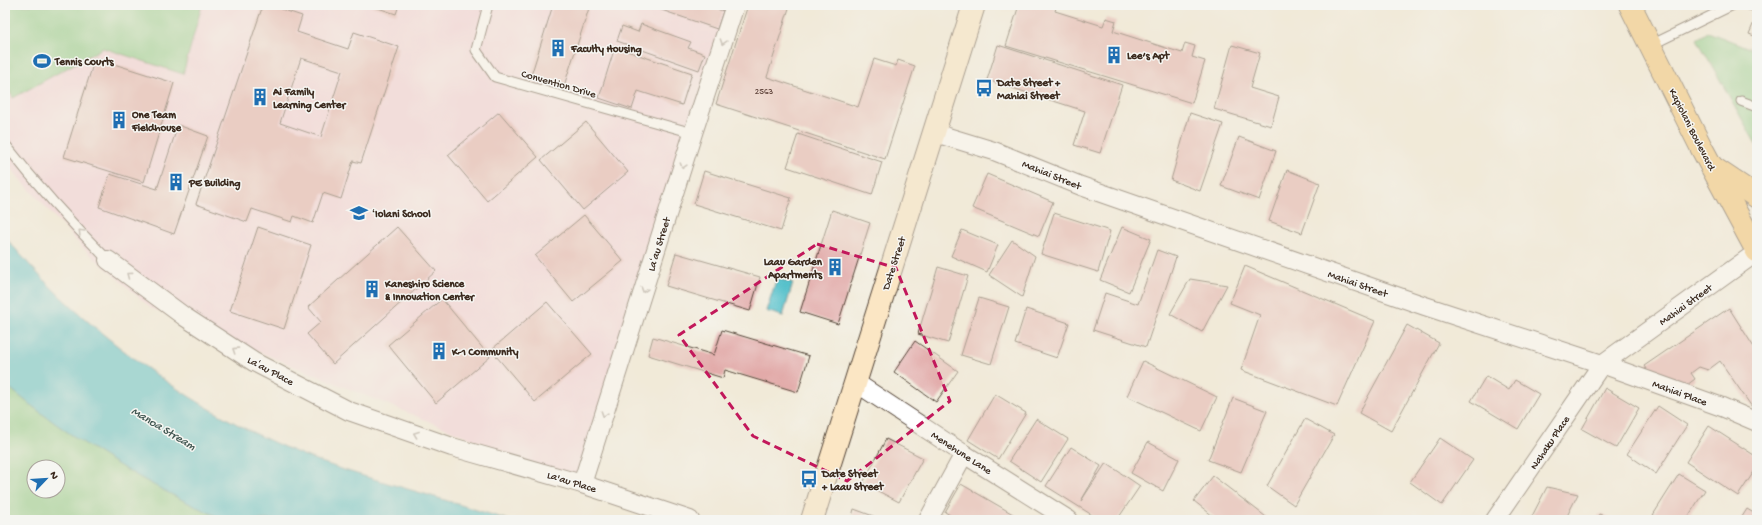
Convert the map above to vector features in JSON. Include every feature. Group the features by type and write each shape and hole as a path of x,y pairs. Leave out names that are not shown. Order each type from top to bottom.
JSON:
{"main road":[{"name":"Kapiolani Boulevard","path":"1630,5 1712,167 1757,251"},
{"path":"1712,167 1757,197"}],"street":[{"name":"Laʻau Street","path":"582,484 692,134 735,5"},
{"name":"Date Street","path":"812,520 935,133 974,5"},
{"name":"Mahiai Street","path":"935,133 994,151 1081,186 1425,306 1602,364 1757,251"},
{"name":"Laʻau Place","path":"108,260 185,318 254,362 349,411 452,447"},
{"name":"Mahiai Place","path":"1602,364 1722,407 1757,422"},
{"name":"Nahaku Place","path":"1495,520 1602,364"},
{"name":"Menehune Lane","path":"855,382 964,454 1069,520"},
{"name":"La'au Place","path":"452,447 582,484 690,520"},
{"path":"928,520 964,454"}],"lane":[{"name":"Convention Drive","path":"488,5 476,50 495,77 692,134"},
{"path":"1651,46 1733,5"},
{"path":"1749,5 1757,7"},
{"path":"1741,101 1757,107"},
{"path":"5,144 31,178 67,219 108,260"}],"highlighted area":[{"path":"817,244 896,268 950,401 847,481 753,436 679,335"}],"shaded area":[{"name":"ʻIolani School","path":"5,5 730,5 582,484 151,308 83,248 19,178 5,160"}],"green space":[{"name":"Tennis Courts","path":"5,5 202,5 183,74 103,48 13,98 5,83"},
{"path":"1708,32 1757,51 1757,146 1697,39"},
{"path":"5,384 56,424 110,460 167,492 225,520 5,520"}],"water":[{"name":"Manoa Stream","path":"5,237 56,292 102,333 130,356 160,377 222,416 254,433 321,462 509,520 225,520 138,476 110,460 56,424 5,384"},
{"path":"777,278 793,283 783,316 766,311"}],"building":[{"name":"Ai Family Learning Center","path":"263,5 269,5 302,16 297,32 348,49 354,32 399,47 361,163 353,161 341,199 323,193 313,223 294,216 292,222 252,209 247,222 196,204","holes":["301,58 342,71 321,137 280,123"]},
{"path":"369,5 399,5 396,14"},
{"name":"Faculty Housing","path":"553,5 590,5 562,92 529,82"},
{"path":"647,5 712,5 711,7 723,11 717,29"},
{"path":"748,5 790,5 767,77 858,107 874,59 896,66 898,60 915,66 885,159 716,104"},
{"name":"Lee’s Apt","path":"1019,5 1057,5 1055,11 1103,26 1106,18 1116,21 1113,31 1182,53 1185,43 1195,46 1192,57 1205,61 1192,103 1006,46"},
{"path":"1757,15 1757,37 1749,34"},
{"path":"641,24 691,42 688,48 705,54 699,70 617,41 622,26 638,32"},
{"path":"998,45 1122,85 1100,153 1074,145 1085,111 987,80"},
{"path":"1232,45 1260,53 1250,88 1279,97 1271,126 1214,109"},
{"path":"615,47 692,73 682,105 638,91 632,109 599,98"},
{"name":"One Team Fieldhouse","path":"95,58 174,83 144,182 64,157"},
{"path":"499,112 538,157 487,201 448,155"},
{"path":"1190,113 1223,124 1200,191 1171,180"},
{"path":"586,122 628,172 583,210 541,160"},
{"name":"PE Building","path":"178,125 208,136 174,234 99,207 110,174 157,189"},
{"path":"798,134 882,162 872,195 787,167"},
{"path":"1239,137 1276,151 1259,200 1221,186"},
{"path":"1287,170 1320,183 1302,233 1269,221"},
{"path":"704,171 791,198 781,231 694,204"},
{"path":"987,174 1053,202 1039,236 972,208"},
{"name":"Laau Garden Apartments","path":"832,210 870,223 838,324 800,312"},
{"path":"1054,213 1110,231 1098,272 1041,254"},
{"path":"584,215 623,261 573,302 535,256"},
{"path":"258,227 311,245 284,329 230,311"},
{"name":"Kaneshiro Science & Innovation Center","path":"397,227 436,271 333,364 307,334 321,322 308,307"},
{"path":"1122,227 1151,239 1129,292 1100,280"},
{"path":"962,230 998,245 987,272 951,256"},
{"path":"1012,240 1035,256 1022,297 989,275"},
{"path":"1157,250 1176,257 1146,347 1093,330 1105,293 1138,304"},
{"path":"676,253 760,277 750,311 666,286"},
{"path":"1245,266 1375,321 1337,406 1241,370 1260,315 1230,303"},
{"path":"938,267 968,276 948,343 918,334"},
{"path":"1190,279 1227,285 1202,332 1170,314"},
{"path":"979,298 1009,307 991,364 961,355"},
{"name":"K-1 Community","path":"442,299 490,357 436,403 388,345"},
{"name":"K-1 Community","path":"547,302 592,354 535,402 491,350"},
{"path":"1729,308 1757,352 1757,404 1752,407 1720,361 1708,370 1699,367 1691,373 1695,379 1683,388 1678,381 1672,384 1651,376 1644,366"},
{"path":"1026,309 1069,323 1057,358 1015,344"},
{"path":"1407,325 1439,343 1391,431 1359,413"},
{"path":"722,330 809,356 798,392 725,370 723,378 648,355 653,337 714,355"},
{"path":"915,341 958,371 936,402 894,372"},
{"path":"1143,361 1217,397 1201,431 1127,396"},
{"path":"1486,376 1509,390 1515,380 1539,394 1518,429 1471,401"},
{"path":"1605,388 1639,408 1616,448 1582,429"},
{"path":"995,394 1026,413 998,459 968,440"},
{"path":"1233,398 1267,411 1241,472 1208,460"},
{"path":"1658,406 1687,425 1656,474 1627,454"},
{"path":"1036,419 1068,439 1041,482 1009,461"},
{"path":"1305,419 1334,435 1294,505 1267,486"},
{"path":"1709,426 1757,457 1757,467 1738,496 1686,462"},
{"path":"1440,438 1473,460 1442,505 1410,482"},
{"path":"886,439 923,458 899,502 863,483"},
{"path":"1148,442 1179,459 1163,491 1131,473"},
{"path":"1071,447 1101,466 1081,501 1106,463 1140,486 1117,520 1100,520 1046,486"},
{"path":"1679,474 1705,490 1686,520 1661,520 1653,515"},
{"path":"1213,476 1270,520 1218,520 1194,501"},
{"path":"961,484 1018,517 1017,520 958,520 945,512"},
{"path":"1547,487 1578,494 1565,520 1530,520"},
{"path":"854,509 884,520 851,520"},
{"path":"1747,509 1757,515 1757,520 1740,520"},
{"path":"1599,514 1615,520 1597,520"}],"place":[{"name":"Faculty Housing","path":"558,48"},
{"name":"Lee’s Apt","path":"1114,55"},
{"name":"Tennis Courts","path":"42,61"},
{"name":"Date Street + Mahiai Street","path":"984,88"},
{"name":"Ai Family Learning Center","path":"260,97"},
{"name":"One Team Fieldhouse","path":"119,120"},
{"name":"PE Building","path":"176,182"},
{"name":"ʻIolani School","path":"359,213"},
{"name":"Laau Garden Apartments","path":"835,267"},
{"name":"Kaneshiro Science & Innovation Center","path":"372,289"},
{"name":"K-1 Community","path":"439,351"},
{"name":"Date Street + Laau Street","path":"809,479"}]}
